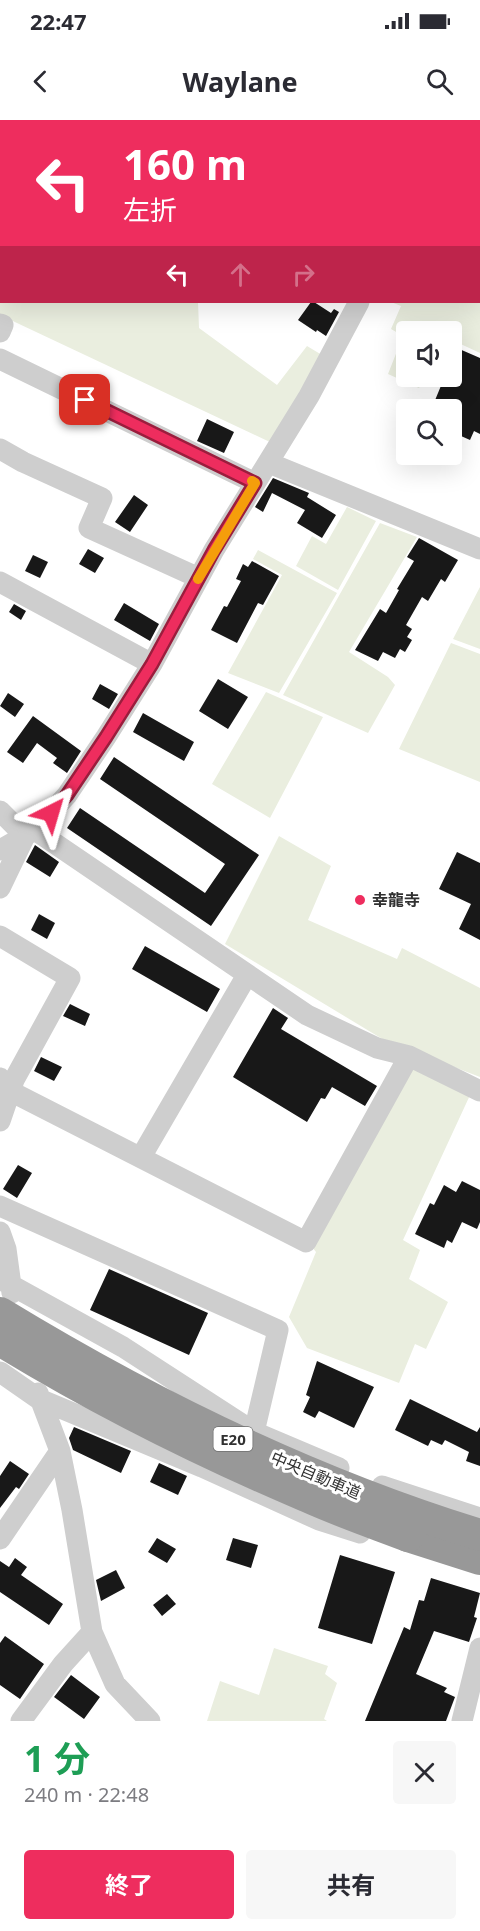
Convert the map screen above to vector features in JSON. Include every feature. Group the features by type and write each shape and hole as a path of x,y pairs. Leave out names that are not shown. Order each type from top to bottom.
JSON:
{"highway":[{"name":"中央自動車道","path":"3,1292 50,1343 215,1431 339,1485 420,1516 480,1535"},
{"name":"中央自動車道","path":"0,1340 112,1404 211,1454 308,1497 408,1536 480,1559"}],"street":[{"path":"0,888 30,833 67,795 152,664 199,578 309,396 351,305"},
{"path":"0,324 3,325 0,332"},
{"path":"0,359 255,483"},
{"path":"0,449 102,498 89,528 199,578"},
{"path":"269,463 480,549"},
{"path":"0,582 152,664"},
{"path":"0,811 307,1015 377,1048 409,1056 480,1091"},
{"path":"0,850 30,833"},
{"path":"0,936 70,978 14,1080 5,1085"},
{"path":"141,1157 247,975"},
{"path":"5,1085 306,1242 409,1056"},
{"path":"0,1121 5,1085"},
{"path":"0,1206 278,1330 254,1432"},
{"path":"0,1232 6,1249 3,1292 39,1399 60,1451 92,1632 115,1684 154,1720"},
{"path":"3,1292 123,1347 254,1432 371,1482 480,1518"},
{"path":"0,1372 39,1399 202,1467 319,1520 480,1573"},
{"path":"0,1539 60,1451"},
{"path":"21,1721 63,1664 92,1632"},
{"path":"462,1721 479,1656"}],"shaded area":[{"path":"0,303 198,303 199,328 277,385 307,346 322,355 272,443 0,315"},
{"path":"394,303 480,303 480,353 462,345 462,321 396,321 396,332 391,329 401,306"},
{"path":"396,354 396,378 388,374"},
{"path":"347,507 376,521 338,590 296,566 312,536 326,544"},
{"path":"380,523 417,537 349,652 388,677 395,685 368,733 283,695"},
{"path":"258,550 337,593 279,693 228,673 282,575 253,559"},
{"path":"480,587 480,649 453,639"},
{"path":"451,643 480,654 480,782 399,749"},
{"path":"266,692 323,717 270,818 212,784"},
{"path":"279,836 331,866 308,920 397,959 402,948 480,988 480,1077 384,1040 225,944"},
{"path":"413,1064 471,1093 403,1240 420,1250 409,1279 448,1302 426,1349 415,1344 399,1383 307,1348 289,1317 316,1252 312,1247"},
{"path":"274,1648 328,1666 325,1674 337,1683 324,1719 327,1721 207,1721 220,1681 259,1695"}],"building":[{"path":"310,303 316,303 331,313 334,309 339,312 326,336 298,320"},
{"path":"462,350 480,358 480,434 474,431 470,440 462,436 462,399 436,399 440,387 462,387"},
{"path":"207,419 234,432 224,453 197,441"},
{"path":"273,478 309,493 307,497 336,515 322,538 297,523 305,510 272,493 263,512 255,507"},
{"path":"134,495 148,505 130,532 115,522"},
{"path":"419,538 458,560 445,582 441,579 428,601 422,597 406,625 412,629 407,637 412,640 405,652 400,649 395,658 383,652 378,661 355,650 380,609 386,613 414,561 407,557"},
{"path":"88,549 104,558 95,573 79,564"},
{"path":"33,555 48,562 40,578 25,571"},
{"path":"252,561 279,576 263,605 258,603 237,643 211,630 241,581 236,579 243,564 248,567"},
{"path":"124,603 159,624 150,641 114,620"},
{"path":"14,604 26,611 21,620 9,612"},
{"path":"218,679 248,697 228,729 199,711"},
{"path":"100,684 118,694 109,709 92,699"},
{"path":"8,693 24,704 15,717 0,706"},
{"path":"143,713 194,742 184,761 133,732"},
{"path":"33,716 81,751 67,773 53,763 57,758 37,743 23,763 7,752"},
{"path":"114,757 259,855 211,926 67,828 80,808 205,893 225,864 100,779"},
{"path":"35,845 59,862 50,877 26,862"},
{"name":"幸龍寺","path":"457,852 480,863 480,940 459,929 471,904 439,889"},
{"path":"39,914 55,923 47,939 31,930"},
{"path":"145,946 220,989 207,1012 132,969"},
{"path":"70,1004 90,1014 85,1026 63,1016"},
{"path":"273,1008 288,1018 281,1029 377,1086 365,1106 332,1087 325,1099 321,1098 307,1122 233,1077"},
{"path":"41,1057 62,1067 54,1081 34,1071"},
{"path":"18,1165 32,1173 17,1198 3,1189"},
{"path":"462,1181 480,1190 480,1222 477,1229 462,1222 452,1243 447,1240 444,1248 415,1234 430,1203 434,1205 444,1185 456,1192"},
{"path":"109,1269 208,1313 189,1355 90,1310"},
{"path":"317,1361 374,1387 354,1428 319,1411 315,1418 303,1412 310,1397 306,1395"},
{"path":"410,1399 477,1432 480,1427 480,1466 466,1461 469,1452 445,1440 442,1445 431,1440 428,1446 395,1430"},
{"path":"74,1427 131,1451 121,1473 73,1450 69,1438"},
{"path":"10,1461 29,1474 19,1489 16,1487 0,1508 0,1476"},
{"path":"159,1463 187,1476 178,1495 150,1482"},
{"path":"157,1538 176,1549 167,1563 148,1552"},
{"path":"233,1538 258,1545 251,1568 226,1560"},
{"path":"340,1555 395,1572 372,1644 318,1628"},
{"path":"15,1558 27,1567 21,1575 63,1604 49,1625 0,1592 0,1561 9,1567"},
{"path":"116,1570 125,1588 101,1601 96,1580"},
{"path":"431,1578 480,1593 474,1617 477,1618 469,1642 434,1631 416,1674 447,1688 444,1692 455,1697 446,1721 365,1721 404,1627 410,1630 419,1600 424,1601"},
{"path":"167,1594 176,1604 162,1616 153,1605"},
{"path":"5,1636 44,1664 20,1699 0,1685 0,1643"},
{"path":"71,1675 100,1697 84,1719 54,1697"}],"slow traffic":[{"path":"198,579 255,483 252,481"}],"place":[{"name":"幸龍寺","path":"360,900"}],"route":[{"path":"51,813 67,795 152,664 214,550 255,483 85,400"}]}
